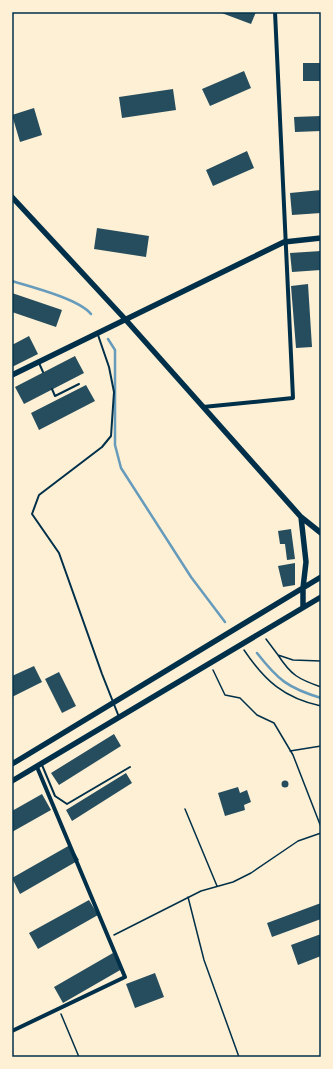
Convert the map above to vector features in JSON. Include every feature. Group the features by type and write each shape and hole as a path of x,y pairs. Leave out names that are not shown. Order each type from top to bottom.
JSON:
{"main road":[{"path":"12,197 125,319 301,517 321,533"},
{"path":"12,375 284,242 321,238"},
{"path":"301,517 306,562 303,588 303,607"},
{"path":"12,764 321,577"},
{"path":"12,781 321,597"}],"street":[{"path":"203,407 293,398 284,242 275,12"},
{"path":"12,1031 125,977 39,765"}],"lane":[{"path":"98,333 109,367 114,392 111,436 102,447 39,495 32,514 59,553 102,674 119,716"},
{"path":"39,362 44,372"},
{"path":"52,389 55,396 79,384"},
{"path":"39,765 56,796 67,804 130,767"}],"path":[{"path":"261,632 290,672 302,681 321,687"},
{"path":"240,645 272,685 287,694 321,706"},
{"path":"278,655 293,660 321,661"},
{"path":"209,663 225,695 240,698 257,715 274,724 290,750 321,827"},
{"path":"290,750 321,746"},
{"path":"185,809 217,886"},
{"path":"109,938 188,897 217,886 233,882 251,873 298,841 321,833"},
{"path":"188,897 204,960 239,1057"},
{"path":"58,1009 79,1057"}],"building":[{"path":"219,12 256,12 251,24"},
{"path":"303,63 321,63 321,81 303,81"},
{"path":"244,71 251,88 210,106 202,89"},
{"path":"173,89 176,110 122,118 119,97"},
{"path":"34,108 42,135 20,142 12,115"},
{"path":"321,116 321,131 295,132 294,117"},
{"path":"247,151 254,168 213,186 206,170"},
{"path":"321,190 321,213 292,215 290,193"},
{"path":"97,228 149,236 146,257 94,249"},
{"path":"321,251 321,270 292,272 290,253"},
{"path":"308,284 312,347 296,348 291,286"},
{"path":"12,293 62,310 56,327 12,312"},
{"path":"29,336 38,354 12,367 12,345"},
{"path":"75,356 84,373 24,404 15,387"},
{"path":"86,385 95,401 39,430 31,413"},
{"path":"291,529 295,559 287,560 285,544 280,544 278,531"},
{"path":"295,563 295,585 283,587 278,566"},
{"path":"34,666 42,682 12,697 12,676"},
{"path":"59,672 76,706 62,713 45,679"},
{"path":"114,734 121,746 59,785 51,773"},
{"path":"126,773 132,783 72,821 66,810"},
{"path":"285,780 289,784 285,788 281,784"},
{"path":"238,787 240,793 247,790 251,802 244,805 245,810 225,816 218,793"},
{"path":"42,794 51,810 12,832 12,811"},
{"path":"70,845 79,860 20,894 12,878"},
{"path":"89,900 98,915 38,949 29,933"},
{"path":"321,903 321,919 272,937 267,923"},
{"path":"321,934 321,956 298,965 291,945"},
{"path":"113,953 122,969 63,1003 54,987"},
{"path":"155,973 164,997 135,1008 126,984"}],"waterway":[{"path":"12,281 43,290 76,303 91,314"},
{"path":"108,339 115,350 115,445 121,468 191,577 225,622"},
{"path":"257,653 271,670 284,682 300,691 321,698"}]}
